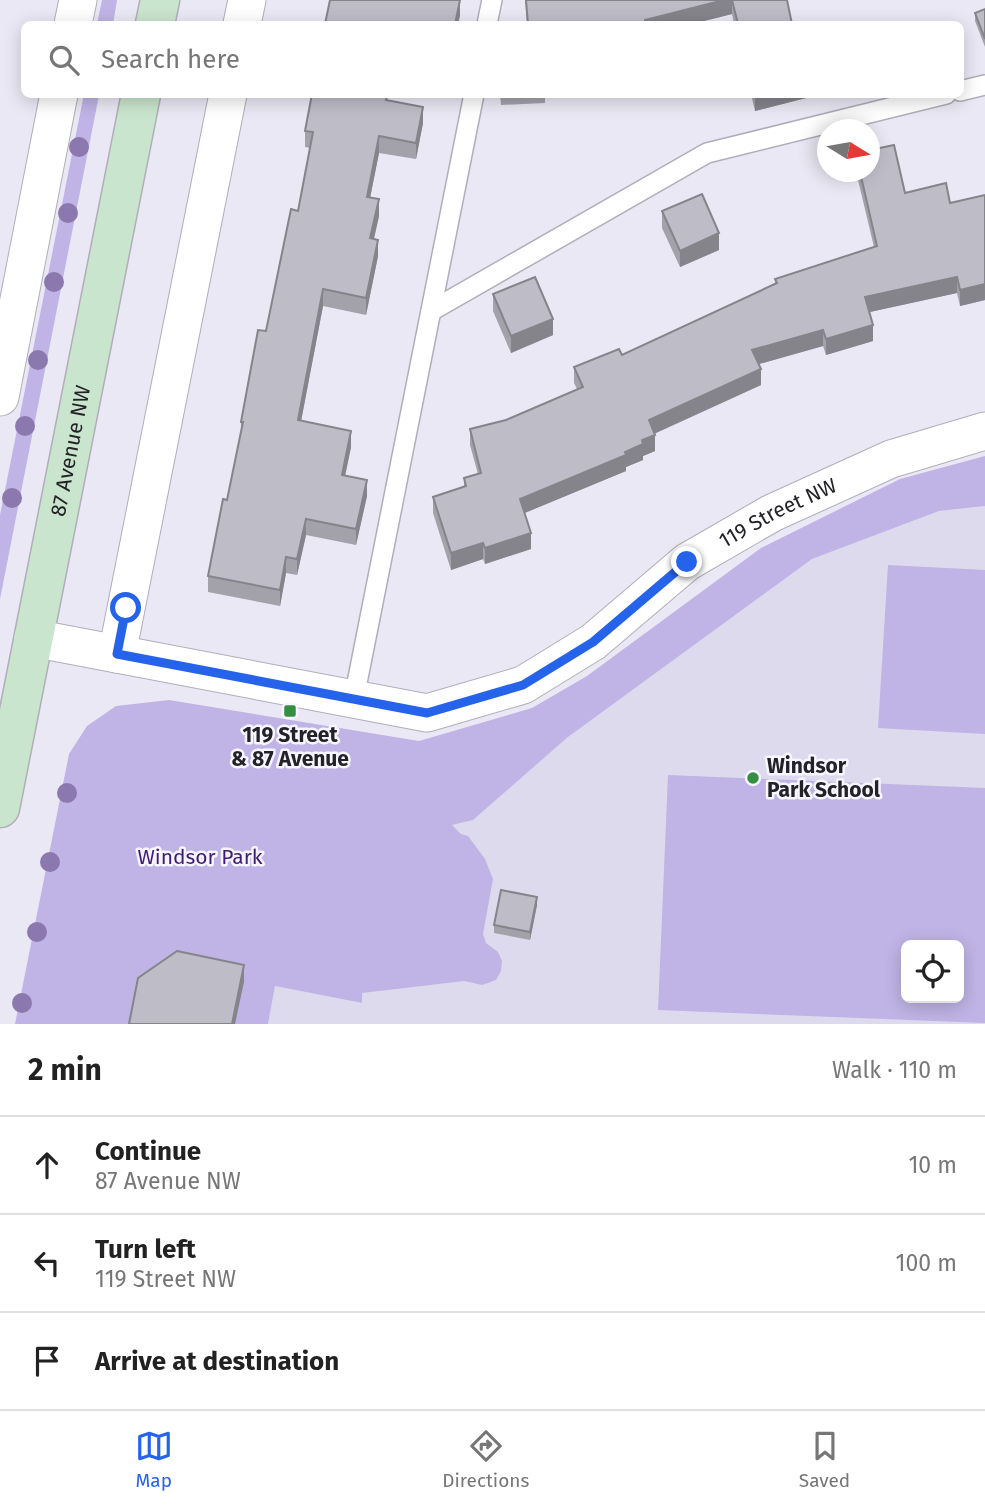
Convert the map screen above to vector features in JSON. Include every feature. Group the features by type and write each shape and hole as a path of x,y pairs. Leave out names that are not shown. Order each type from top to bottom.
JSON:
{"main road":[{"path":"156,21 160,0"},
{"name":"87 Avenue NW","path":"0,808 140,98"}],"street":[{"path":"74,21 78,0"},
{"path":"243,21 247,0"},
{"path":"0,397 58,98"},
{"path":"117,654 227,98"},
{"name":"119 Street NW","path":"33,638 427,713 523,685 593,642 687,562 772,513 891,459 985,431"}],"lane":[{"path":"488,21 492,0"},
{"path":"964,90 985,85"},
{"path":"354,698 473,98"},
{"path":"431,311 707,153 930,98"}],"shaded area":[{"name":"Windsor Park School","path":"985,506 985,1024 268,1024 275,986 362,1003 358,847 473,820 568,737 812,559 939,511"}],"green space":[{"path":"102,0 117,0 114,21 98,21"},
{"path":"83,98 98,98 0,599 0,515"},
{"name":"Windsor Park","path":"985,456 985,506 939,511 812,559 568,737 473,820 452,825 461,834 468,836 485,859 493,879 483,934 486,943 498,952 502,961 496,980 482,985 464,981 362,993 362,1003 275,986 268,1024 15,1024 69,754 87,726 116,706 169,700 419,741 532,708 587,676 761,548 900,479"},
{"path":"888,565 985,570 985,734 878,728"},
{"path":"668,775 985,788 985,1023 658,1010"}],"building":[{"path":"330,0 460,0 456,21 326,21"},
{"path":"526,0 724,0 645,21 528,21"},
{"path":"732,0 787,0 791,21 737,21"},
{"path":"985,9 985,39 975,13"},
{"path":"311,98 387,98 386,100 423,107 416,143 379,136 367,197 379,199 370,238 378,240 366,298 323,289 298,420 351,431 342,475 367,480 356,529 306,519 297,559 286,557 280,590 208,576 223,499 227,500 243,422 258,330 266,331 291,209 298,211 313,132 305,131"},
{"path":"894,145 905,193 946,183 950,203 985,195 985,284 960,290 957,277 865,297 873,325 826,339 823,330 752,350 761,369 649,420 655,435 642,440 643,444 625,452 626,455 520,499 531,533 485,548 483,543 451,553 433,497 466,486 464,478 481,473 470,429 506,420 583,387 574,367 619,349 622,355 777,283 775,279 877,246 862,182 880,182 880,148"},
{"path":"702,194 719,233 680,251 662,211"},
{"path":"535,277 553,319 511,336 493,294"},
{"path":"501,890 537,897 530,932 494,925"},
{"path":"177,951 244,965 232,1024 129,1024 138,978"}],"place":[{"name":"119 Street & 87 Avenue","path":"290,711"},
{"name":"Windsor Park School","path":"753,778"}],"route":[{"path":"126,608 117,654 427,713 523,685 593,642 687,562"}]}
